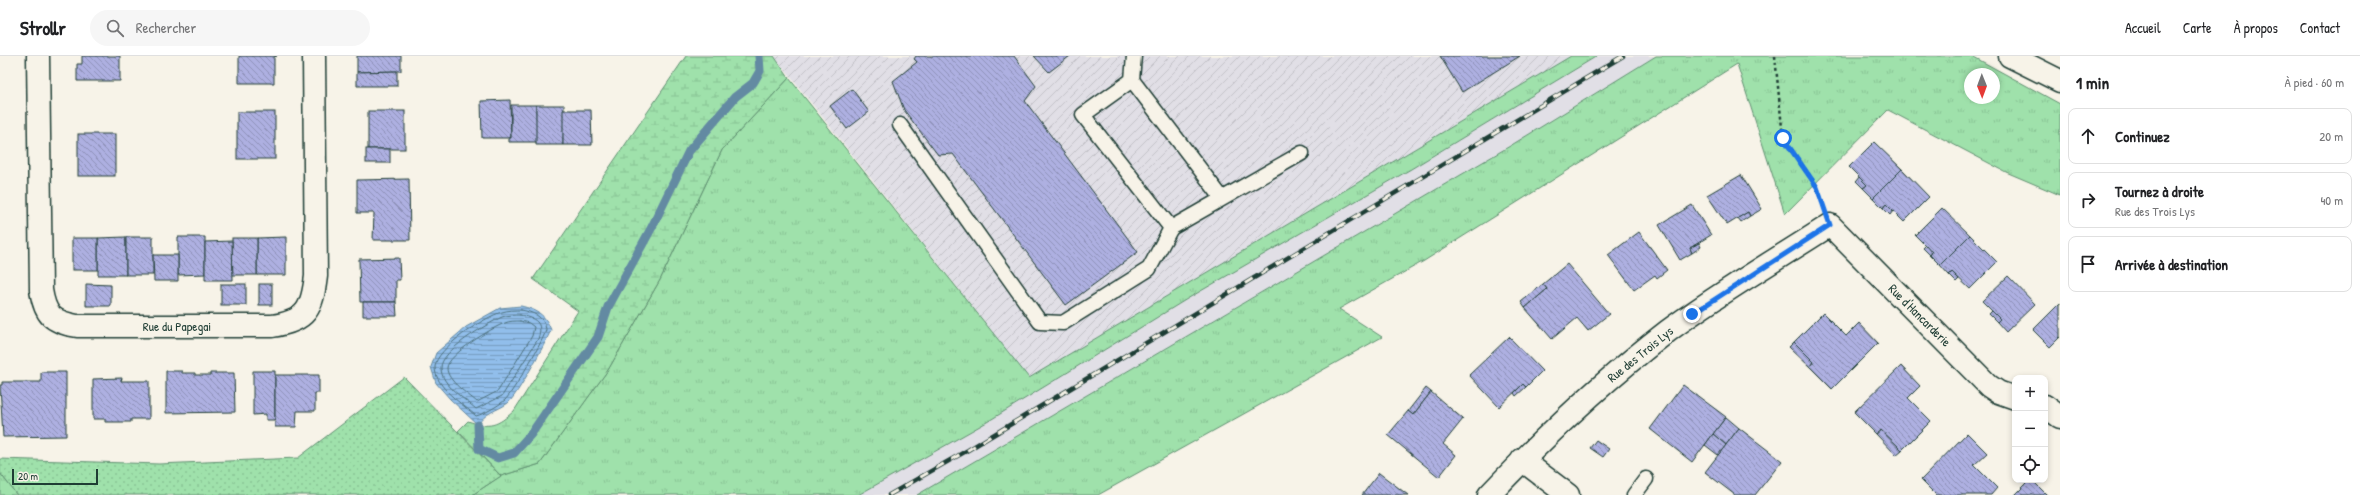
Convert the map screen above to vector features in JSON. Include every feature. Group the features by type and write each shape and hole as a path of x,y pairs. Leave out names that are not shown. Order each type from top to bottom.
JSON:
{"street":[{"name":"Rue du Papegai","path":"38,56 41,290 47,312 62,324 77,326 272,326 298,320 308,311 313,299 316,276 314,56"},
{"path":"2010,56 2060,82"},
{"name":"Rue d'Hancarderie","path":"1830,225 1990,386 1998,392 2012,397"},
{"name":"Rue des Trois Lys","path":"1489,495 1571,412 1668,332 1830,225"},
{"path":"2048,408 2060,417"},
{"path":"1522,460 1568,495"}],"lane":[{"path":"1134,56 1132,80 1222,198"},
{"path":"1132,80 1084,115 1170,228"},
{"path":"900,125 1040,322 1063,323 1149,269 1170,228 1302,153"},
{"path":"1634,495 1646,479"}],"path":[{"path":"1775,56 1783,138 1817,187 1830,225"}],"shaded area":[{"path":"774,56 1571,56 1029,378"},
{"path":"1597,56 1656,56 1510,146 917,495 858,495 987,422 1187,299 1411,169"}],"green space":[{"path":"686,56 774,56 789,78 722,150 660,280 608,370 540,464 501,476 458,431 468,421 482,425 493,425 503,420 514,411 578,311 533,279"},
{"path":"1571,56 1597,56 1411,169 1187,299 987,422 858,495 472,495 501,476 540,464 608,370 660,280 722,150 789,78 1029,378"},
{"path":"1656,56 1972,56 1994,68 1964,68 1964,104 2000,104 2000,71 2060,104 2060,195 2006,172 1888,110 1785,214 1737,64 1424,261 1339,309 1382,337 1098,495 917,495 1510,146"},
{"path":"404,377 501,476 472,495 17,495 0,473 0,459 159,464 298,458"},
{"path":"0,473 17,495 0,495"}],"water":[{"path":"521,306 532,309 543,316 551,330 531,368 512,398 504,406 484,417 478,425 450,399 436,383 431,367 436,353 466,327 500,308"}],"building":[{"path":"82,56 120,56 120,81 77,81 77,64 82,64"},
{"path":"239,56 277,56 274,57 274,83 239,83"},
{"path":"357,56 401,56 401,71 357,72"},
{"path":"916,56 1014,56 1036,86 1025,101 1138,252 1066,305 953,154 938,155 904,110 893,81 917,62 914,59"},
{"path":"1034,56 1070,56 1049,72"},
{"path":"1440,56 1520,56 1462,92"},
{"path":"397,71 397,86 357,86 357,72"},
{"path":"852,89 869,112 847,129 830,106"},
{"path":"510,100 511,138 482,138 481,101"},
{"path":"511,105 536,105 537,142 509,142 509,138 511,138"},
{"path":"536,105 564,105 563,145 536,145"},
{"path":"563,110 591,110 592,145 563,145"},
{"path":"368,111 405,111 405,149 368,149"},
{"path":"237,112 275,112 275,159 237,159"},
{"path":"78,134 115,134 115,176 78,176"},
{"path":"1874,142 1902,169 1873,198 1863,188 1867,185 1849,167"},
{"path":"366,149 390,149 390,163 366,163"},
{"path":"1902,169 1929,197 1904,222 1886,204 1883,208 1873,198"},
{"path":"1741,175 1762,209 1750,216 1748,212 1727,225 1707,195"},
{"path":"1859,177 1867,185 1863,188 1856,181"},
{"path":"409,179 410,240 373,240 374,213 357,213 357,180"},
{"path":"1886,204 1893,211 1890,215 1883,208"},
{"path":"1692,205 1711,235 1690,248 1692,253 1680,260 1659,225"},
{"path":"1942,208 1970,235 1940,265 1930,255 1932,252 1915,235"},
{"path":"1748,212 1750,216 1741,222 1738,218"},
{"path":"1639,232 1667,270 1657,278 1655,275 1634,290 1608,255"},
{"path":"1970,235 1997,262 1970,289 1952,272 1949,275 1940,265"},
{"path":"126,237 126,275 98,275 98,238"},
{"path":"126,237 153,237 153,275 126,275"},
{"path":"178,237 205,237 205,274 178,275"},
{"path":"286,237 286,275 257,275 257,238"},
{"path":"72,238 98,238 98,270 72,270"},
{"path":"232,238 257,238 257,275 232,275"},
{"path":"232,241 233,280 205,280 205,242"},
{"path":"1699,243 1701,247 1692,253 1690,248"},
{"path":"1926,245 1932,252 1930,255 1923,248"},
{"path":"153,255 178,255 178,281 154,281"},
{"path":"399,258 400,280 396,280 396,302 360,302 359,259"},
{"path":"1567,264 1609,314 1588,331 1577,318 1552,339 1525,308 1547,289 1543,284"},
{"path":"1952,272 1959,279 1956,282 1949,275"},
{"path":"2008,276 2035,304 2006,332 1997,322 2000,319 1982,301"},
{"path":"86,284 111,285 111,306 86,306"},
{"path":"221,284 246,284 246,305 221,305"},
{"path":"259,284 272,284 272,305 259,305"},
{"path":"1543,284 1547,289 1525,308 1521,302"},
{"path":"363,302 396,302 397,316 363,316"},
{"path":"2060,303 2060,337 2050,347 2033,330"},
{"path":"1992,311 2000,319 1997,322 1989,314"},
{"path":"1823,313 1846,336 1859,323 1878,343 1832,389 1810,367 1814,362 1794,342"},
{"path":"1509,337 1542,371 1526,387 1523,384 1499,407 1469,375"},
{"path":"1794,342 1814,362 1810,367 1789,347"},
{"path":"1901,366 1920,386 1908,398 1931,421 1902,450 1881,430 1876,434 1854,412"},
{"path":"166,371 182,371 182,373 195,373 195,375 210,375 210,373 234,373 235,412 166,413"},
{"path":"253,371 275,371 275,420 266,420 266,414 253,415"},
{"path":"41,372 66,372 66,436 3,437 0,385 2,385 2,382 41,382"},
{"path":"275,375 319,375 319,393 315,393 315,411 297,411 296,427 275,427"},
{"path":"122,378 121,381 149,381 149,419 131,419 131,422 105,422 105,419 93,419 93,379"},
{"path":"1523,384 1526,387 1516,396 1514,393"},
{"path":"1683,385 1726,417 1692,462 1650,429"},
{"path":"1426,388 1431,392 1413,415 1408,411"},
{"path":"1431,392 1463,419 1443,444 1456,455 1439,477 1388,435 1408,411 1413,415"},
{"path":"1726,417 1739,428 1726,445 1713,434"},
{"path":"1739,428 1782,461 1755,495 1735,495 1705,472"},
{"path":"1881,430 1902,450 1896,455 1876,434"},
{"path":"1967,433 1987,453 1974,465 1997,488 1991,495 1936,495 1921,480"},
{"path":"1713,434 1726,445 1718,455 1705,445"},
{"path":"1596,440 1609,449 1603,457 1590,448"},
{"path":"1379,473 1408,495 1362,495"},
{"path":"2027,483 2035,483 2047,495 2015,495"}],"waterway":[{"path":"478,425 479,449 498,458 514,453 531,434 598,337 608,307 652,227 689,151 735,97 753,83 760,71 759,56"}],"railway":[{"path":"889,495 968,450 1623,56"}],"route":[{"path":"1692,314 1830,225 1817,187 1783,138"}]}
